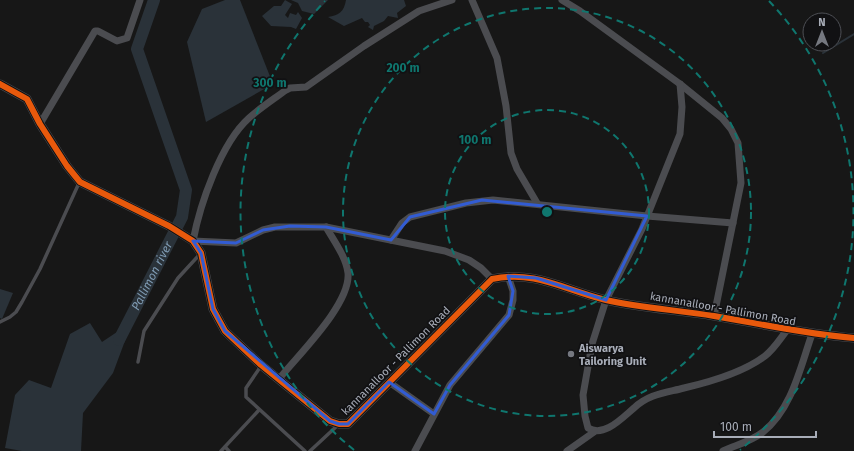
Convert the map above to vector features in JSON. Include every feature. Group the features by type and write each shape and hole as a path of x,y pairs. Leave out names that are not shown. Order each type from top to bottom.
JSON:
{"street":[{"path":"40,124 95,31 98,30 117,41 127,38 140,0"},
{"path":"452,0 419,11 364,46 306,87 290,88 286,90 248,118 234,136 222,156 190,238 236,244 263,230 275,227 326,227 424,245 469,260 492,280"},
{"path":"472,0 497,58 506,106 511,153 517,169 537,203"},
{"path":"562,0 580,11 680,84 722,118 731,129 738,143 741,183 714,316"},
{"name":"kannanalloor - Pallimon Road","path":"0,84 27,99 40,124 66,166 80,182 190,238 201,253 213,309 225,331 261,365 330,421 339,424 348,424 492,280 508,276 536,278 606,300 714,316 812,334 854,338"},
{"path":"594,432 588,428 585,416 584,389 592,344 606,300 647,216 680,134 682,107 680,84"},
{"path":"391,240 402,223 410,217 466,202 493,200 537,203 647,216 733,223"},
{"path":"279,379 334,313 347,289 348,274 345,261 326,227"},
{"path":"415,451 450,385 509,315 514,300 514,291 508,276"},
{"path":"567,451 594,432 602,431 618,421 649,396 710,382 766,356 787,330"},
{"path":"724,451 762,433 778,418 791,394 812,334"},
{"path":"389,382 434,414"}],"lane":[{"path":"0,322 10,317 19,307 40,269 80,182"},
{"path":"138,362 144,331 178,278 201,253"},
{"path":"261,365 245,392 248,400 305,451"},
{"path":"221,451 259,410"},
{"path":"310,451 339,424"},
{"path":"224,447 229,451"}],"highlighted area":[{"path":"482,200 647,216 606,300 536,278 508,276 513,291 509,315 450,385 434,414 389,382 348,424 339,424 330,421 225,331 213,309 201,253 193,241 236,243 263,230 290,226 326,227 391,240 410,217"}],"shaded area":[{"path":"225,0 240,0 273,84 206,122 187,42 202,9"},
{"path":"285,0 292,4 285,15 288,18 290,13 296,15 298,12 302,18 296,29 291,27 271,26 262,16 274,6 281,6"},
{"path":"291,0 328,0 314,14 302,11 298,3"},
{"path":"346,0 404,0 406,6 397,13 398,18 388,16 384,21 374,26 373,30 368,27 370,25 368,22 365,22 362,18 344,26 328,17 340,12 344,7"},
{"path":"0,289 13,293 2,319 0,318"},
{"path":"132,322 113,373 83,413 81,451 22,451 5,448 15,395 29,380 51,388 70,334 90,323 102,342"}],"waterway":[{"name":"Pallimon river","path":"119,340 182,217 186,190 137,49 154,0"},
{"path":"823,53 854,34"}],"cycle path":[{"path":"0,84 27,99 40,124 67,166 80,182 169,226 193,241 201,253 213,309 225,331 261,365 330,421 339,424 348,424 492,279 508,277 536,279 619,303 854,338"}],"place":[{"name":"Aiswarya Tailoring Unit","path":"571,354"}]}
